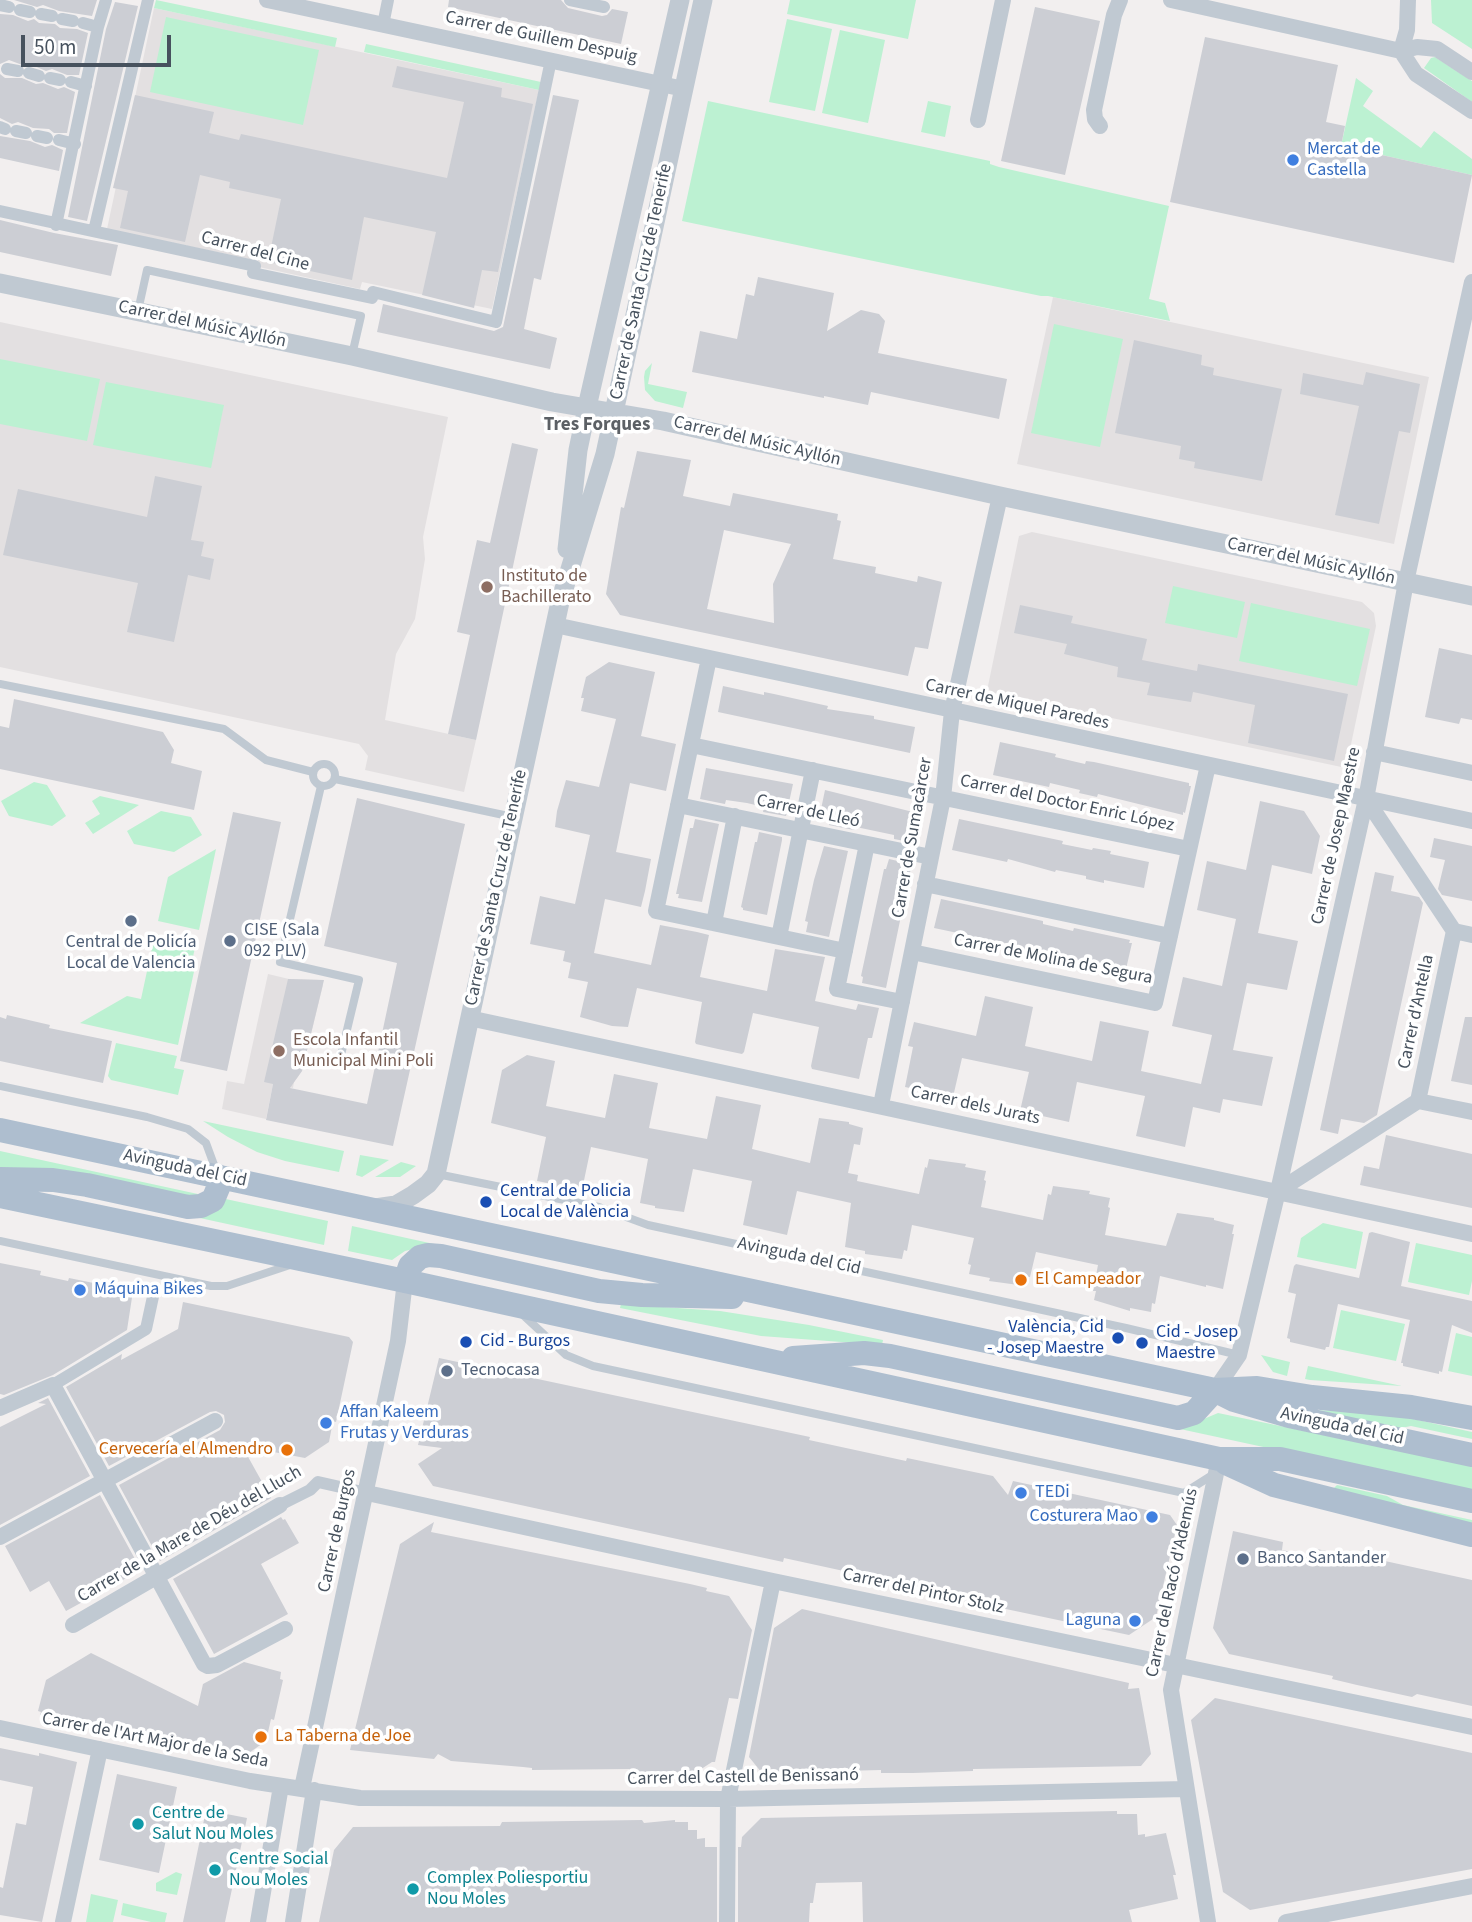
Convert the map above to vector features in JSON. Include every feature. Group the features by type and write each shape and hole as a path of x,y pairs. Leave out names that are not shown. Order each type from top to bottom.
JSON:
{"main road":[{"name":"Avinguda del Cid","path":"0,1130 1215,1390 1258,1388 1312,1397 1411,1407 1472,1418"},
{"path":"0,1179 53,1180 87,1185 188,1207 201,1206 213,1200 218,1188 218,1176"},
{"path":"0,1196 763,1360 1218,1466 1274,1485 1472,1535"},
{"path":"405,1281 410,1266 420,1257 428,1255 599,1291 642,1295 789,1299"},
{"path":"763,1360 864,1353 890,1356 1178,1418 1194,1413 1215,1390"},
{"name":"Avinguda del Cid","path":"1215,1390 1234,1400 1289,1416 1472,1455"},
{"path":"1218,1466 1279,1458 1472,1501"}],"street":[{"path":"56,225 106,0"},
{"path":"94,231 148,0"},
{"name":"Carrer de Guillem Despuig","path":"267,0 684,89"},
{"path":"383,25 388,0"},
{"path":"570,0 604,7"},
{"name":"Carrer de Santa Cruz de Tenerife","path":"560,602 587,407 680,0"},
{"name":"Carrer de Santa Cruz de Tenerife","path":"436,1174 560,602 605,454 703,0"},
{"path":"978,120 1003,0"},
{"path":"1100,126 1095,119 1094,110 1119,0"},
{"path":"1171,0 1401,51 1417,47 1437,49 1472,72"},
{"path":"1408,0 1407,30 1401,51 1416,74 1472,111"},
{"path":"41,14 98,27"},
{"name":"Carrer del Cine","path":"0,211 255,266 253,272 372,298 373,292 496,322 551,60"},
{"path":"39,76 86,86"},
{"path":"27,133 75,144"},
{"name":"Carrer del Músic Ayllón","path":"0,282 352,356 552,402 614,412 1472,596"},
{"name":"Carrer de Josep Maestre","path":"1215,1390 1239,1355 1278,1191 1366,799 1406,582 1472,282"},
{"name":"Carrer de Sumacàrcer","path":"881,1105 943,798 951,711 1000,496"},
{"name":"Carrer de Miquel Paredes","path":"555,625 1472,821"},
{"path":"709,658 656,911 845,951"},
{"name":"Carrer del Doctor Enric López","path":"691,745 1189,849"},
{"path":"1374,752 1472,774"},
{"name":"Carrer de Molina de Segura","path":"912,952 1155,1003 1208,765"},
{"path":"779,937 813,770"},
{"path":"1366,799 1454,931 1472,935"},
{"name":"Carrer de Lleó","path":"678,805 931,857"},
{"path":"714,923 735,816"},
{"path":"867,844 837,989 902,1002"},
{"path":"925,884 1170,936"},
{"name":"Carrer d'Antella","path":"1418,1101 1454,931"},
{"name":"Carrer dels Jurats","path":"468,1018 1472,1234"},
{"path":"1278,1191 1418,1101 1472,1112"},
{"name":"Avinguda del Cid","path":"370,1209 396,1205 428,1184 436,1174"},
{"name":"Carrer de Burgos","path":"292,1922 308,1789 398,1341 405,1281"},
{"path":"1,1407 52,1385 146,1329 154,1292"},
{"path":"52,1385 201,1661 208,1667 217,1665 285,1629"},
{"path":"0,1537 215,1421"},
{"name":"Carrer del Racó d'Ademús","path":"1208,1922 1171,1690 1174,1665 1218,1466"},
{"name":"Carrer de la Mare de Déu del Lluch","path":"73,1625 310,1490 318,1482 366,1493"},
{"name":"Carrer del Pintor Stolz","path":"366,1493 1472,1727"},
{"path":"727,1922 728,1799 773,1581"},
{"name":"Carrer de l'Art Major de la Seda","path":"0,1728 281,1786 308,1789"},
{"path":"63,1922 100,1749"},
{"path":"258,1922 281,1786"},
{"name":"Carrer del Castell de Benissanó","path":"308,1789 360,1798 728,1799 1185,1789"},
{"path":"1286,1922 1472,1886"}],"lane":[{"path":"138,311 147,270 361,316 352,356"},
{"path":"0,684 225,729 266,760 313,772"},
{"path":"321,786 315,781 313,772 318,765 327,764 334,769 335,779"},
{"path":"335,779 513,817"},
{"path":"321,786 330,784 335,779"},
{"path":"321,786 280,962 359,980 339,1063"},
{"path":"0,1086 147,1117 188,1129 206,1143 218,1176"},
{"name":"Avinguda del Cid","path":"436,1174 599,1207 648,1225 1114,1325 1239,1355"},
{"path":"0,1241 211,1286 227,1286 279,1268 309,1262"},
{"path":"513,1305 566,1355 593,1366 1184,1493 1218,1466"}],"shaded area":[{"path":"154,8 539,90 492,309 362,282 360,289 259,267 259,261 107,229"},
{"path":"1053,297 1429,377 1394,544 1017,464"},
{"path":"0,322 448,417 423,537 425,559 415,619 396,654 385,720 476,740 464,792 365,770 368,756 359,744 0,667"},
{"path":"1032,532 1362,602 1374,613 1376,626 1346,768 990,692 988,686 1019,536"},
{"name":"Escola Infantil Municipal Mini Poli","path":"268,974 289,979 320,980 323,985 302,1071 293,1088 273,1084 266,1119 222,1109 227,1081 244,1084"}],"green space":[{"path":"156,0 337,38 335,47 154,8"},
{"path":"790,0 916,0 908,39 787,14"},
{"path":"1431,0 1472,0 1472,49 1432,23"},
{"path":"166,17 319,50 303,125 150,92"},
{"path":"787,19 832,29 815,111 769,102"},
{"path":"840,30 885,40 868,123 822,113"},
{"path":"366,44 541,82 539,90 364,52"},
{"path":"1435,57 1472,81 1472,102 1424,68 1431,58"},
{"path":"1356,78 1373,91 1363,106 1421,148 1434,131 1472,159 1472,175 1341,146"},
{"path":"708,101 990,161 990,164 999,167 1169,206 1149,299 1165,303 1170,321 682,221"},
{"path":"928,101 951,106 945,137 921,132"},
{"path":"1054,324 1123,339 1100,447 1031,433"},
{"path":"0,359 100,379 87,441 0,424"},
{"path":"652,363 648,384 687,392 683,408 655,401 645,390 645,371"},
{"path":"106,382 224,405 211,468 93,445"},
{"path":"1173,586 1245,602 1237,638 1165,623"},
{"path":"1251,603 1370,629 1357,686 1239,661"},
{"path":"34,782 47,785 66,816 52,826 9,816 1,801"},
{"path":"100,796 139,805 93,834 85,823 100,814 92,801"},
{"path":"161,811 191,817 202,835 174,852 134,844 127,831"},
{"path":"216,849 199,930 158,921 168,877"},
{"path":"155,934 196,943 191,966 195,967 178,1045 80,1023 127,996 141,999"},
{"path":"116,1043 177,1056 174,1068 184,1070 178,1095 111,1080 108,1076"},
{"path":"203,1121 344,1151 339,1172 285,1161 257,1152"},
{"path":"0,1151 207,1196 200,1200 0,1169"},
{"path":"360,1155 389,1160 362,1177 356,1175"},
{"path":"401,1162 416,1166 400,1177 375,1177"},
{"path":"221,1198 328,1221 324,1245 186,1215"},
{"path":"1323,1223 1363,1232 1356,1269 1297,1257 1301,1238"},
{"path":"352,1226 434,1244 405,1251 392,1260 348,1251"},
{"path":"1416,1243 1472,1255 1469,1295 1408,1282"},
{"path":"621,1304 720,1311 883,1340 882,1345 761,1336 620,1308"},
{"path":"1341,1310 1405,1324 1396,1361 1333,1348"},
{"path":"1456,1333 1472,1337 1472,1376 1448,1371"},
{"path":"1261,1355 1290,1362 1287,1376 1273,1372"},
{"path":"1308,1366 1402,1386 1305,1379"},
{"path":"1308,1410 1382,1412 1472,1432 1472,1439 1411,1426 1401,1428"},
{"path":"1218,1413 1472,1466 1472,1492 1180,1429"},
{"path":"1337,1485 1387,1496 1403,1505 1472,1520 1472,1527 1333,1489"},
{"path":"176,1872 182,1874 177,1895 156,1891 156,1883"},
{"path":"91,1894 118,1900 113,1922 86,1922"},
{"path":"123,1903 167,1913 165,1922 151,1922 121,1915"}],"building":[{"path":"14,0 97,0 92,16 59,11 43,5 37,7"},
{"path":"449,0 561,0 568,8 602,16 612,9 628,12 621,44 448,7"},
{"path":"115,2 138,6 87,221 68,217 106,29"},
{"path":"1035,7 1100,21 1065,175 1001,161"},
{"path":"0,14 13,15 28,21 34,19 39,23 55,24 60,28 88,33 79,75 67,75 52,69 46,71 9,60 0,64"},
{"name":"Mercat de Castella","path":"1205,37 1338,65 1326,122 1345,126 1341,146 1472,175 1454,263 1170,202"},
{"path":"397,66 502,88 501,97 533,104 498,272 482,270 474,308 422,295 436,232 364,217 352,280 268,262 281,199 229,188 230,182 200,175 185,242 120,228 128,191 113,188 135,95 214,112 209,133 239,140 241,134 447,178 464,102 392,87"},
{"path":"0,74 5,78 22,78 36,84 43,83 58,89 64,87 75,92 67,133 54,133 49,129 33,128 18,122 12,124 0,118"},
{"path":"553,95 579,100 541,280 534,278 524,329 557,338 550,369 377,332 383,304 494,331 503,327"},
{"path":"0,136 30,141 45,147 52,145 63,150 59,171 0,158"},
{"path":"0,220 118,245 111,276 0,252"},
{"path":"758,277 834,293 827,331 861,310 879,314 885,321 878,353 1007,379 999,419 871,392 868,405 692,372 700,331 737,339 746,294 754,296"},
{"path":"1134,340 1202,355 1201,365 1214,368 1213,375 1282,389 1262,481 1194,468 1195,462 1179,459 1181,446 1115,433"},
{"path":"1366,372 1420,384 1410,433 1399,431 1379,524 1335,515 1359,406 1300,394 1303,373 1363,385"},
{"name":"Instituto de Bachillerato","path":"512,443 538,449 476,740 448,734 470,635 457,632 477,540 490,543"},
{"path":"637,451 691,460 683,496 730,506 733,493 838,514 837,520 841,521 833,559 876,567 875,573 917,582 918,576 942,582 928,649 915,647 908,676 620,615 606,594 621,507 624,508","holes":["724,530 791,544 773,584 774,623 707,609"]},
{"path":"155,476 202,486 191,540 204,542 201,556 214,559 210,580 188,575 174,642 127,632 138,583 3,555 18,489 147,517"},
{"path":"1020,605 1073,616 1071,623 1147,639 1142,660 1197,671 1198,664 1348,694 1334,761 1248,743 1255,705 1193,692 1191,702 1147,695 1150,683 1117,677 1118,667 1064,654 1067,644 1014,633"},
{"path":"1439,648 1472,655 1472,720 1461,718 1459,724 1425,717"},
{"path":"609,662 655,672 641,736 676,744 666,791 630,783 616,852 651,859 645,891 641,907 605,899 594,953 651,965 660,925 697,932 709,935 700,977 767,991 775,949 825,957 815,1001 856,1010 858,1004 879,1008 872,1038 868,1038 859,1079 812,1069 819,1027 753,1013 744,1052 742,1054 718,1049 695,1042 702,1002 637,988 628,1027 612,1026 580,1017 588,982 568,978 571,963 563,961 565,951 530,944 540,896 575,904 590,835 555,827 557,811 566,780 599,787 616,719 581,711 584,698 581,698 586,677"},
{"path":"723,686 764,695 764,692 774,694 828,706 827,709 874,716 874,719 915,727 910,753 718,712"},
{"path":"14,699 163,732 174,750 171,763 202,771 194,810 0,769 0,726 9,728"},
{"path":"1000,742 1056,754 1055,757 1085,764 1086,761 1094,762 1189,783 1191,786 1185,813 1183,812 1183,815 1098,794 1097,797 1079,793 1080,790 1050,783 1049,787 993,775"},
{"path":"706,768 793,784 786,816 763,812 764,807 747,803 726,800 725,804 700,799"},
{"path":"825,790 921,814 915,843 894,839 894,835 856,827 854,830 829,825 830,821 819,819"},
{"path":"357,798 465,824 393,1146 266,1120 273,1084 264,1082 288,979 324,980 302,1071 290,1088 367,1104 397,963 324,946"},
{"path":"1260,801 1304,811 1320,836 1312,874 1272,865 1258,933 1298,941 1287,990 1247,983 1233,1050 1273,1057 1262,1106 1223,1099 1220,1113 1193,1107 1185,1147 1136,1136 1145,1096 1077,1082 1069,1122 1020,1111 1029,1072 962,1058 953,1097 905,1087 913,1047 908,1046 914,1022 976,1036 985,996 1033,1007 1025,1046 1092,1061 1100,1021 1149,1031 1141,1071 1201,1084 1212,1035 1172,1026 1183,977 1222,986 1236,919 1197,910 1207,861 1246,870"},
{"name":"CISE (Sala 092 PLV)","path":"233,812 281,822 227,1071 180,1061"},
{"path":"695,819 719,824 702,902 678,898 679,894 676,894 690,828 693,828"},
{"path":"959,819 1063,841 1062,844 1111,851 1110,854 1149,862 1144,888 1104,880 1104,883 1086,879 1086,876 1056,870 1055,872 1008,859 1007,862 952,850"},
{"path":"759,832 782,837 767,915 743,910 741,907"},
{"path":"1434,838 1472,846 1472,901 1442,895 1438,889 1445,860 1430,857"},
{"path":"824,846 848,851 829,937 806,932 808,922 805,921"},
{"path":"889,859 911,864 911,868 886,988 862,983 861,976 884,869"},
{"path":"1375,872 1394,876 1391,891 1419,897 1423,903 1377,1115 1364,1123 1341,1119 1338,1134 1320,1130"},
{"path":"941,899 1043,921 1043,924 1073,931 1074,928 1130,940 1129,943 1132,943 1126,969 1085,960 1084,963 1067,960 1067,957 1037,950 1037,953 1019,949 1020,946 990,940 989,943 971,939 972,936 934,928"},
{"path":"7,1015 50,1025 49,1028 112,1041 103,1083 0,1061 0,1017 6,1019"},
{"path":"1465,1017 1472,1017 1472,1085 1451,1081"},
{"path":"527,1055 555,1061 546,1106 605,1118 614,1074 658,1083 649,1128 707,1139 716,1096 761,1105 752,1149 810,1163 819,1118 849,1122 863,1128 860,1145 854,1144 848,1173 858,1175 857,1181 919,1194 929,1159 966,1164 965,1167 986,1171 981,1207 1043,1220 1048,1194 1051,1195 1053,1186 1090,1191 1089,1194 1110,1198 1105,1235 1166,1246 1177,1213 1214,1218 1234,1225 1223,1289 1160,1276 1151,1312 1130,1308 1130,1311 1094,1300 1098,1265 1036,1252 1026,1286 989,1281 990,1278 969,1274 971,1265 968,1264 974,1238 912,1225 907,1251 904,1250 902,1259 865,1254 865,1251 845,1247 851,1203 797,1191 787,1235 743,1225 752,1181 693,1169 684,1212 655,1208 640,1203 648,1159 591,1147 582,1190 551,1187 552,1184 537,1181 546,1137 491,1123 502,1070"},
{"path":"1386,1135 1472,1154 1472,1208 1360,1185 1364,1166 1379,1169"},
{"path":"1369,1233 1410,1242 1401,1286 1472,1301 1472,1333 1452,1325 1442,1372 1439,1371 1439,1374 1403,1366 1401,1363 1410,1320 1338,1304 1329,1347 1325,1350 1290,1342 1287,1338 1296,1294 1288,1292 1294,1266 1296,1264 1359,1278"},
{"path":"0,1263 41,1271 40,1275 68,1281 69,1278 133,1291 127,1330 53,1375 4,1395 0,1394"},
{"path":"183,1302 349,1337 353,1342 336,1422 333,1421 329,1442 305,1458 242,1446 271,1498 160,1561 119,1485 220,1430 225,1422 224,1415 216,1411 210,1412 109,1466 66,1387 122,1354 121,1360 178,1329"},
{"path":"439,1358 810,1437 809,1440 906,1461 907,1458 993,1476 1008,1495 1013,1481 1170,1515 1177,1525 1156,1617 1129,1635 930,1593 931,1590 784,1558 783,1562 433,1486 418,1464 442,1448 418,1445"},
{"path":"48,1398 90,1476 0,1525 0,1427 46,1404 38,1403"},
{"path":"100,1495 141,1570 66,1611 49,1581 30,1592 5,1546"},
{"path":"281,1517 285,1519 299,1543 261,1564 288,1614 214,1654 173,1579"},
{"path":"434,1522 431,1532 690,1584 729,1596 752,1630 738,1699 729,1698 715,1762 689,1777 632,1778 629,1769 532,1770 451,1761 438,1754 434,1759 350,1750 400,1544"},
{"path":"1233,1531 1283,1542 1282,1550 1315,1557 1317,1549 1472,1580 1472,1706 1417,1694 1412,1697 1332,1679 1333,1676 1229,1654 1213,1628"},
{"path":"802,1609 1129,1683 1128,1689 1139,1688 1151,1754 1141,1766 973,1769 913,1773 881,1773 881,1770 762,1773 749,1757 774,1628"},
{"path":"91,1653 198,1706 203,1684 244,1662 281,1672 280,1679 283,1680 266,1741 246,1755 222,1750 221,1753 40,1715 41,1712 38,1711 46,1680"},
{"path":"1215,1698 1472,1753 1472,1869 1250,1910 1223,1892 1191,1720"},
{"path":"0,1748 77,1762 42,1922 0,1915 0,1887 3,1888 16,1823 26,1825 33,1787 0,1780"},
{"name":"Centre de Salut Nou Moles","path":"117,1774 177,1787 159,1873 99,1860"},
{"name":"Centre Social Nou Moles","path":"206,1810 247,1818 225,1922 183,1922"},
{"path":"1117,1811 1117,1814 1137,1814 1138,1835 1145,1834 1145,1837 1166,1833 1176,1875 1173,1875 1178,1899 1129,1910 1132,1922 863,1922 862,1882 816,1883 813,1903 810,1903 809,1922 738,1922 738,1847 741,1847 742,1837 761,1818"},
{"path":"642,1820 644,1823 675,1820 688,1822 688,1830 697,1830 697,1839 705,1838 705,1847 717,1847 717,1922 319,1922 334,1850 353,1827 500,1826 502,1822"}],"place":[{"name":"Mercat de Castella","path":"1293,160"},
{"name":"Instituto de Bachillerato","path":"487,587"},
{"name":"Central de Policía Local de Valencia","path":"131,921"},
{"name":"CISE (Sala 092 PLV)","path":"230,941"},
{"name":"Escola Infantil Municipal Mini Poli","path":"279,1051"},
{"name":"Central de Policia Local de València","path":"486,1202"},
{"name":"El Campeador","path":"1021,1280"},
{"name":"Máquina Bikes","path":"80,1290"},
{"name":"València, Cid - Josep Maestre","path":"1118,1338"},
{"name":"Cid - Burgos","path":"466,1342"},
{"name":"Cid - Josep Maestre","path":"1142,1343"},
{"name":"Tecnocasa","path":"447,1371"},
{"name":"Affan Kaleem Frutas y Verduras","path":"326,1423"},
{"name":"Cervecería el Almendro","path":"287,1450"},
{"name":"TEDi","path":"1021,1493"},
{"name":"Costurera Mao","path":"1152,1517"},
{"name":"Banco Santander","path":"1243,1559"},
{"name":"Laguna","path":"1135,1621"},
{"name":"La Taberna de Joe","path":"261,1737"},
{"name":"Centre de Salut Nou Moles","path":"138,1824"},
{"name":"Centre Social Nou Moles","path":"215,1870"},
{"name":"Complex Poliesportiu Nou Moles","path":"413,1889"}],"district":[{"name":"Tres Forques","path":"597,426"}]}
